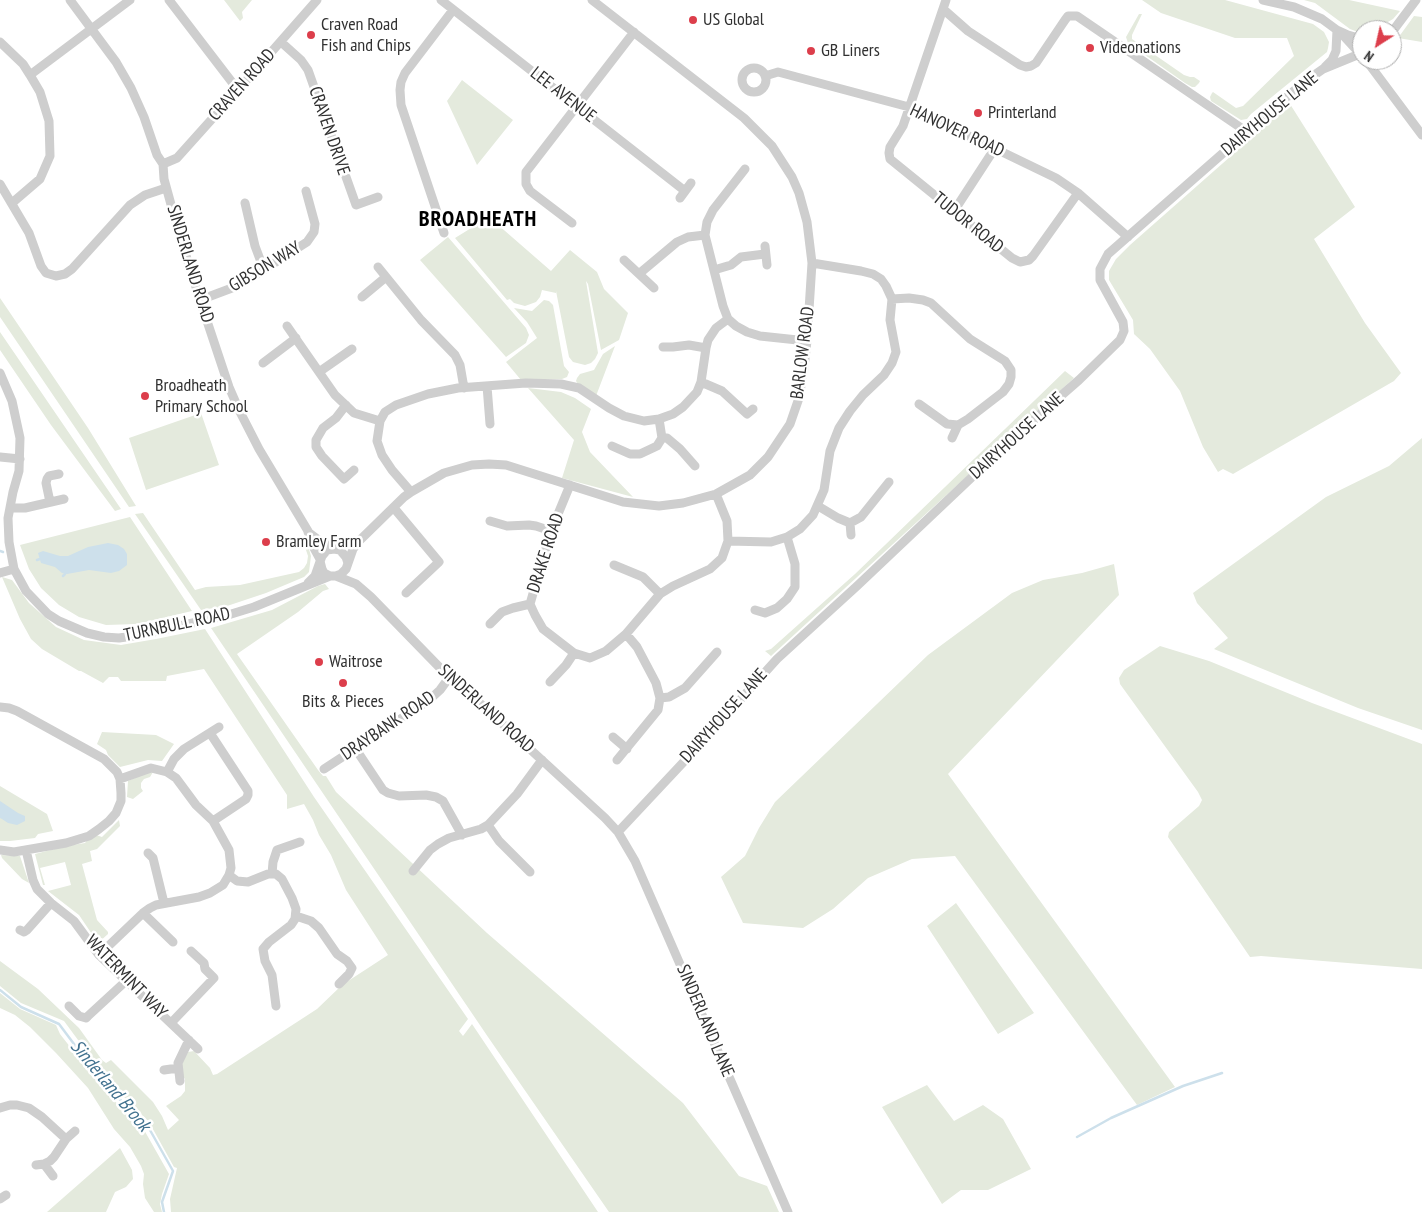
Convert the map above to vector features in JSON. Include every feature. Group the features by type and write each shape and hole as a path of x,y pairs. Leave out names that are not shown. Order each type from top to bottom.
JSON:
{"street":[{"name":"SINDERLAND ROAD","path":"70,0 116,62 131,88 144,117 157,155 163,164 166,188 200,300 222,368 239,410 259,449 308,531 322,569 333,576 356,584"},
{"path":"30,75 130,0"},
{"path":"169,0 238,90"},
{"name":"CRAVEN ROAD","path":"163,164 176,158 317,0"},
{"name":"LEE AVENUE","path":"441,0 685,191"},
{"name":"BARLOW ROAD","path":"347,565 353,549 359,541 411,492 444,473 472,465 506,465 623,502 657,506 683,503 716,494 750,475 768,457 790,424 799,398 807,342 812,263 807,222 799,193 792,177 772,146 744,118 592,0"},
{"path":"1263,0 1304,10 1322,19 1337,30 1352,45"},
{"path":"1401,20 1416,0"},
{"path":"944,4 968,32 1026,67 1036,63 1064,20 1068,16 1077,16 1247,132"},
{"path":"909,107 944,4"},
{"path":"444,233 402,105 400,90 405,73 453,10"},
{"path":"1337,30 1352,36"},
{"path":"1323,69 1332,60 1336,51 1337,30"},
{"path":"572,223 530,191 525,180 528,169 634,32"},
{"path":"0,42 23,64 30,75 40,92 49,121 50,156 40,179 12,203"},
{"name":"CRAVEN DRIVE","path":"281,42 301,60 308,70 356,205 378,197"},
{"name":"DAIRYHOUSE LANE","path":"618,832 776,659 857,586 1120,340 1124,330 1123,322 1100,280 1102,265 1108,254 1302,83 1323,69 1352,60"},
{"path":"1373,70 1422,136"},
{"name":"HANOVER ROAD","path":"765,76 778,72 909,107 1056,178 1078,193 1128,237"},
{"name":"TUDOR ROAD","path":"909,107 903,126 890,146 890,159 1012,258 1020,262 1029,260 1078,193"},
{"path":"954,212 995,148"},
{"path":"745,169 713,210 707,222 705,235 723,306 728,319 746,332 760,336 807,342"},
{"path":"0,184 29,233 41,266 46,273 56,276 65,274 72,269 130,205 145,195 166,188"},
{"name":"GIBSON WAY","path":"200,300 240,286 308,242 314,232 315,224 306,191"},
{"path":"245,203 264,270"},
{"path":"640,273 677,242 688,237 705,235"},
{"path":"714,270 731,265 741,257 765,250 767,265"},
{"path":"624,260 654,288"},
{"path":"728,541 771,542 788,537 800,529 813,515 824,490 830,451 839,428 850,410 884,374 896,352 890,320 892,299 881,279 873,274 812,263"},
{"path":"378,266 421,320 454,355 460,365 464,388"},
{"path":"362,297 386,276"},
{"path":"892,299 909,298 931,303 970,339 1005,361 1011,370 1009,384 1003,392 958,425 952,438"},
{"path":"411,492 382,455 378,441 380,421 385,412 396,405 428,394 464,388 526,383 561,384 579,388 624,416 644,421 659,419 673,414 683,407 697,392 701,382 706,348 711,334 728,319"},
{"path":"287,326 335,395 354,413 380,421"},
{"path":"263,363 296,338"},
{"path":"664,346 689,345 706,348"},
{"path":"319,372 352,348"},
{"name":"TURNBULL ROAD","path":"0,373 12,401 20,438 19,472 10,508 8,532 14,569 26,592 48,614 59,621 87,633 104,637 119,638 140,635 228,615 263,604 333,576"},
{"path":"701,382 722,391 747,414 753,409"},
{"path":"488,386 490,424"},
{"path":"919,404 947,424 958,425"},
{"path":"346,405 336,418 323,428 316,440 316,447 344,479 354,470"},
{"path":"612,446 630,454 640,454 657,446 662,438 659,419"},
{"path":"662,438 666,438 680,449 695,466"},
{"path":"0,457 20,458"},
{"path":"50,502 46,479 49,476 59,474"},
{"path":"850,523 861,517 890,482"},
{"name":"DRAKE ROAD","path":"570,485 551,531 530,604 543,629 574,653"},
{"path":"550,682 566,666 574,653 590,658 606,651 626,634 660,594 710,569 722,558 728,541 726,520 716,494"},
{"path":"10,508 25,508 64,499"},
{"path":"818,506 850,523"},
{"path":"394,508 439,562 406,593"},
{"path":"490,521 507,526 528,524 551,531"},
{"path":"850,523 851,535"},
{"name":"SINDERLAND ROAD","path":"308,531 320,541 344,553 347,565 356,584 390,616 444,672 448,679 471,694 618,832"},
{"path":"755,610 765,613 777,608 787,600 795,587 795,564 788,537"},
{"name":"BARLOW ROAD","path":"335,549 347,547 359,541"},
{"path":"304,586 315,576 320,560 327,550 335,549"},
{"path":"333,576 344,572 347,565"},
{"path":"614,565 643,577 660,594"},
{"path":"0,573 14,569"},
{"path":"490,624 502,612 530,604"},
{"path":"617,760 658,710 660,698 656,683 637,646 626,634"},
{"path":"660,698 669,697 685,688 717,652"},
{"name":"DRAYBANK ROAD","path":"324,769 428,700 440,690 448,679"},
{"path":"0,707 17,711 104,760 114,768 120,779 121,793 119,807 109,821 99,829 80,839 14,852 0,850"},
{"path":"167,772 170,764 181,752 219,727"},
{"path":"210,733 248,791 246,799 213,821"},
{"path":"613,737 627,748"},
{"path":"356,748 383,790 399,796 426,795 436,797 443,801 462,835"},
{"path":"413,871 430,850 438,844 448,838 481,829 488,825 517,794 542,760"},
{"path":"99,955 143,913 156,905 199,897 210,893 223,885 229,876 231,868 229,850 213,821 190,797 176,778 167,772 151,768 120,779"},
{"path":"488,825 499,841 530,873"},
{"name":"SINDERLAND LANE","path":"618,832 639,870 788,1212"},
{"path":"272,874 277,850 300,842"},
{"name":"WATERMINT WAY","path":"26,850 37,888 53,904 74,920 99,955 198,1049"},
{"path":"148,853 153,858 164,903"},
{"path":"229,876 248,882 268,874 276,874 282,878 292,898 296,910 296,919 263,949 265,960 272,975 276,1006"},
{"path":"20,930 24,932 27,930 53,904"},
{"path":"143,913 174,942"},
{"path":"296,916 311,921 319,928 337,954 348,961 352,968 339,984"},
{"path":"171,1023 214,978 205,969 204,963 192,950"},
{"path":"69,1006 79,1016 86,1018 126,981"},
{"path":"180,1081 181,1077 178,1068 180,1058 189,1040"},
{"path":"164,1070 178,1068"},
{"path":"0,1108 17,1104 29,1108 42,1116 66,1139"},
{"path":"53,1176 40,1165 54,1157 74,1130"}],"shaded area":[{"path":"224,0 252,0 242,12 243,18 240,21"},
{"path":"1142,0 1225,0 1313,24 1324,32 1329,42 1327,52 1247,119 1241,120 1211,101 1212,93 1236,108 1243,106 1294,56 1287,38 1235,38 1161,13"},
{"path":"1304,0 1349,0 1400,11 1391,20 1352,20 1352,30 1315,3"},
{"path":"1139,14 1142,14 1132,39 1184,75 1194,77 1200,81 1195,87 1185,83 1128,43 1126,37"},
{"path":"1414,16 1422,17 1422,42 1402,39 1402,32"},
{"path":"462,80 513,120 477,165 447,101"},
{"path":"1290,104 1355,207 1314,239 1365,323 1401,373 1394,381 1233,474 1223,469 1218,472 1203,447 1180,391 1150,349 1134,334 1133,320 1109,280 1109,271 1116,259 1130,245"},
{"path":"489,217 551,271 570,250 597,272 604,289 628,313 619,340 601,350 586,281 598,353 591,363 585,365 573,362 569,357 556,291 556,293 542,290 536,302 525,306 514,303 510,299 507,300 455,238"},
{"path":"448,237 526,328 529,335 526,343 506,357 420,260"},
{"path":"0,298 88,428 136,506 129,507 0,317"},
{"path":"544,300 549,301 553,305 564,366 569,372 567,377 562,379 521,380 506,362 537,338 527,322 514,308 532,311"},
{"path":"0,332 121,509 115,511 51,425 0,350"},
{"path":"615,346 596,396 578,384 577,378 580,374 594,370 603,354"},
{"path":"1065,371 1074,378 771,656 765,651 771,649 855,574"},
{"path":"528,388 561,392 575,398 591,409 582,432 590,452 633,497 562,478 574,440"},
{"path":"201,413 219,465 146,490 129,438"},
{"path":"1422,438 1422,730 1358,708 1214,649 1228,638 1197,603 1193,593 1326,497 1389,466"},
{"path":"143,513 195,590 206,587 240,585 299,572 307,563 308,556 305,547 308,546 311,556 309,572 304,577 266,593 227,606 201,610 135,514"},
{"path":"130,517 192,611 137,624 106,625 79,617 59,605 41,588 29,569 20,545"},
{"path":"1114,564 1119,595 948,774 1175,1087 1137,1105 955,856 912,859 868,878 833,909 803,928 743,923 721,877 745,856 775,802 928,655 1012,593 1043,580 1082,573"},
{"path":"2,577 12,580 29,603 56,627 84,640 121,645 205,629 314,797 468,1019 459,1031 463,1036 472,1024 598,1212 171,1212 170,1199 177,1168 174,1167 149,1122 109,1082 64,1021 21,1003 0,986 0,961 38,989 79,1028 102,1060 106,1063 111,1060 153,1102 168,1130 179,1120 166,1106 185,1091 185,1079 181,1073 180,1066 188,1052 194,1051 210,1068 213,1075 217,1074 317,1009 342,985 388,955 346,890 331,855 304,804 287,809 287,795 204,669 167,676 166,681 121,681 118,677 109,677 103,683 42,649 31,639"},
{"path":"325,584 329,589 323,591 298,612 237,654 318,770 323,776 326,776 336,792 487,933 683,1103 739,1176 767,1186 779,1212 609,1212 211,628 272,610"},
{"path":"1160,646 1209,661 1312,703 1422,744 1422,969 1261,956 1250,957 1168,837 1169,832 1199,806 1202,800 1120,684 1119,678 1124,670"},
{"path":"102,732 156,735 174,744 162,761 148,760 120,767 108,755 106,750 97,744"},
{"path":"153,772 150,777 144,779 141,783 143,791 133,799 127,797 128,781"},
{"path":"0,786 47,814 53,831 38,834 35,838 0,841"},
{"path":"119,820 120,826 97,849 90,851 92,861 82,864 97,920 108,932 98,943 79,915 48,891 71,885 65,862 40,868 45,885 43,885 35,854 85,843 96,835 102,837"},
{"path":"1,855 20,856 29,883 22,879"},
{"path":"956,903 1034,1013 998,1034 927,926"},
{"path":"0,993 20,1009 56,1025 60,1034 106,1093 143,1128 169,1174 160,1204 162,1212 154,1212 145,1198 144,1174 141,1166 130,1147 114,1129 88,1088 30,1027 15,1015 0,1008"},
{"path":"927,1085 954,1121 983,1105 1003,1119 1031,1169 988,1190 961,1190 942,1204 882,1107"},
{"path":"120,1148 132,1170 133,1179 126,1187 115,1192 106,1212 47,1212"}],"water":[{"path":"108,543 118,545 127,554 127,565 119,571 111,573 89,570 67,574 62,573 55,567 41,563 38,553 43,551 60,556 68,556 88,547"},
{"path":"0,801 25,816 25,821 17,825 8,823 0,818"}],"waterway":[{"name":"Sinderland Brook","path":"0,990 21,1007 59,1024 107,1088 146,1123 173,1171 162,1202 164,1212"},
{"path":"1077,1137 1111,1118 1183,1086 1222,1073"}],"place":[{"name":"US Global","path":"693,20"},
{"name":"Craven Road Fish and Chips","path":"311,35"},
{"name":"Videonations","path":"1090,48"},
{"name":"GB Liners","path":"811,51"},
{"name":"Printerland","path":"978,113"},
{"name":"Broadheath Primary School","path":"145,396"},
{"name":"Bramley Farm","path":"266,542"},
{"name":"Waitrose","path":"319,662"},
{"name":"Bits & Pieces","path":"343,683"}],"district":[{"name":"BROADHEATH","path":"478,220"}]}
